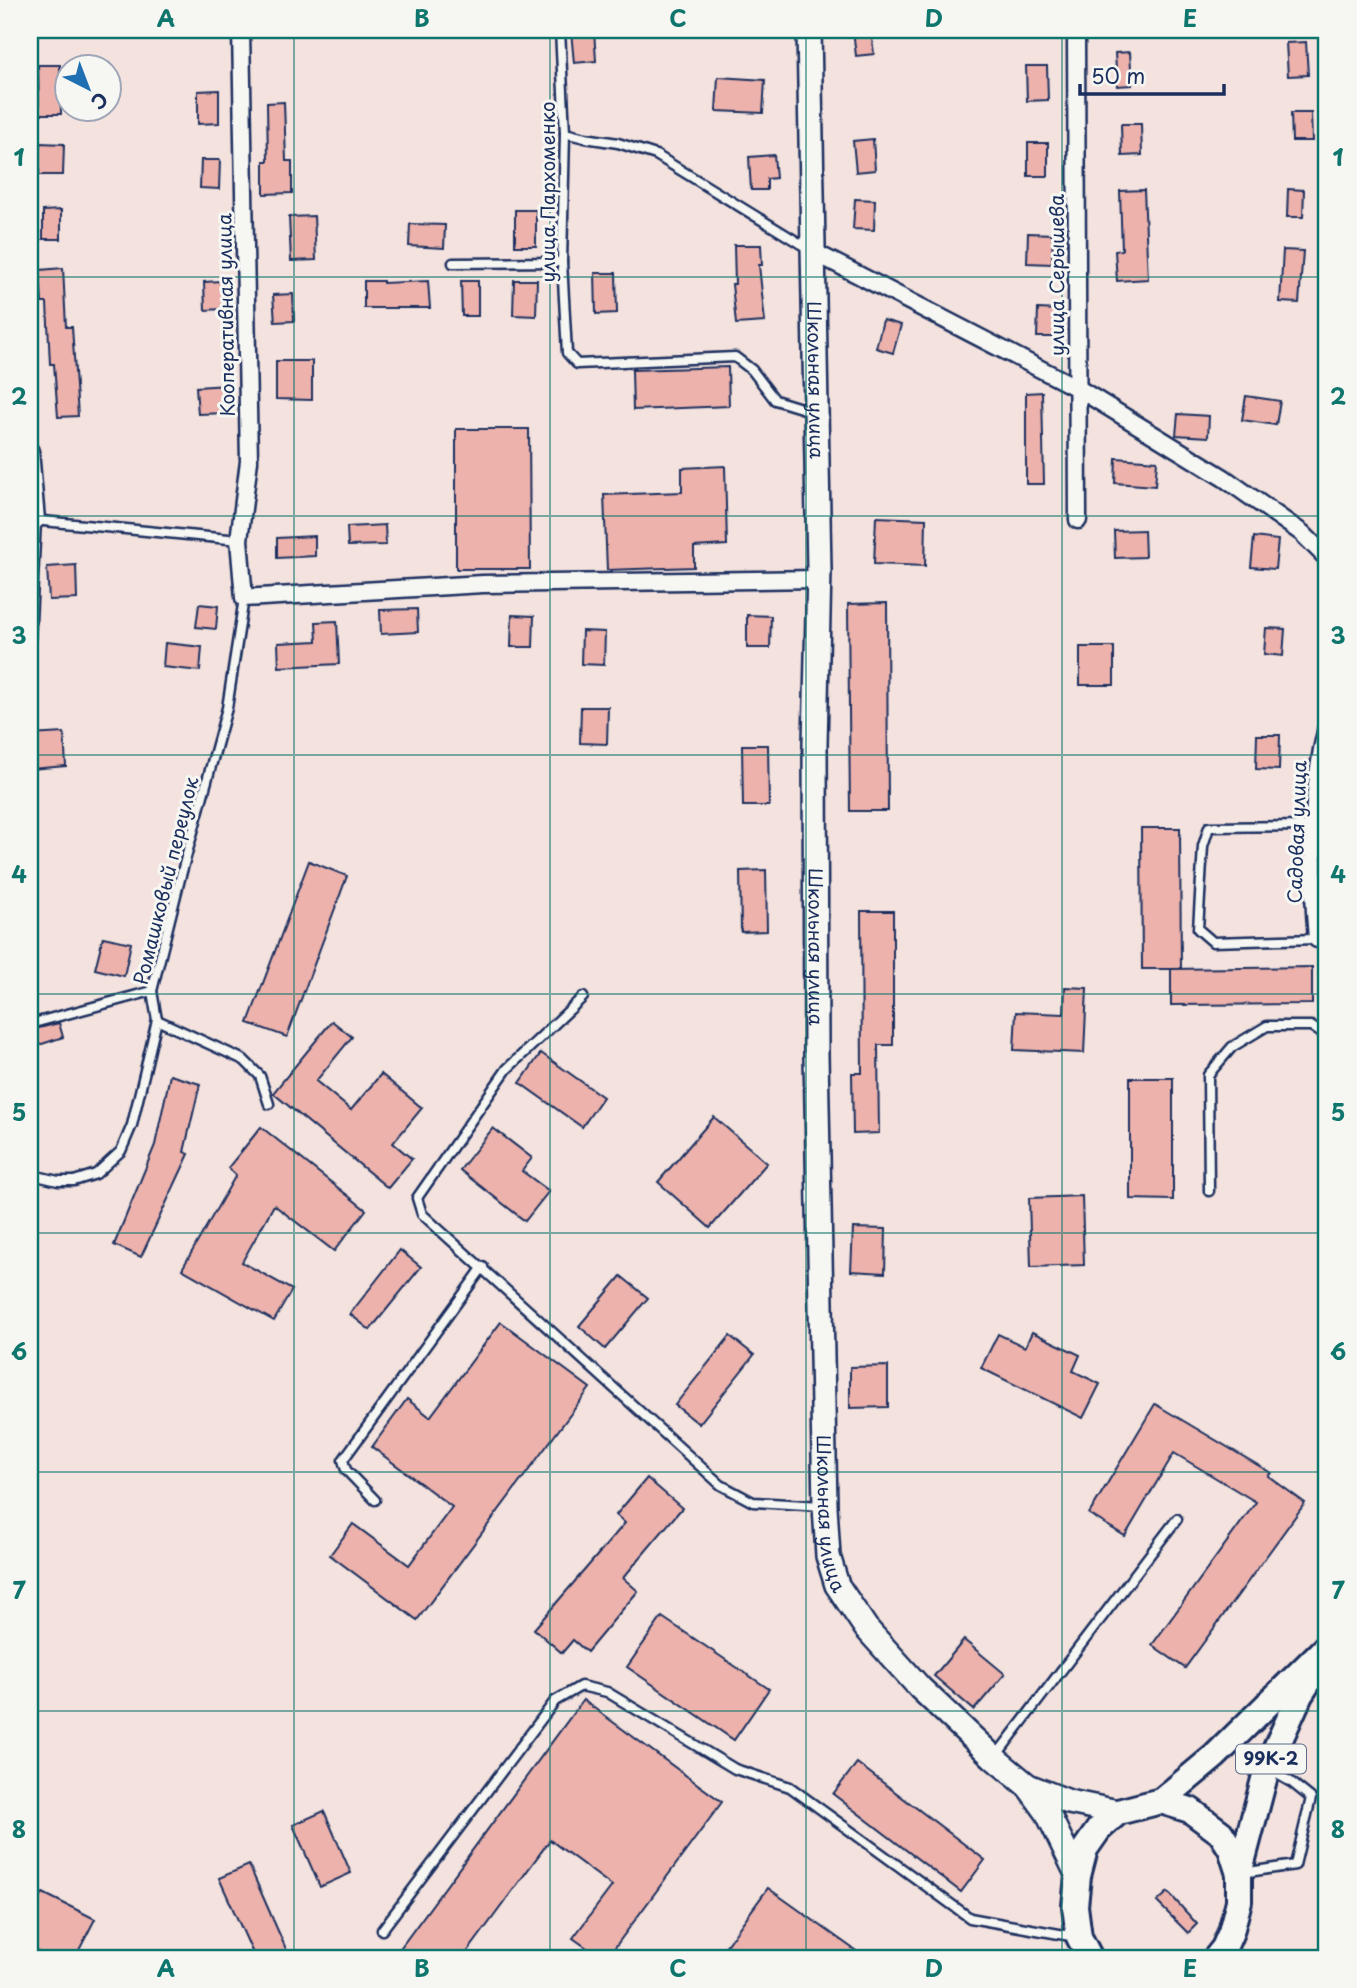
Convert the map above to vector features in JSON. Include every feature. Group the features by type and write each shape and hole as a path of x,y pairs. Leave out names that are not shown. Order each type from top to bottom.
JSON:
{"main road":[{"name":"Школьная улица","path":"809,30 817,412 816,1042 828,1556 836,1585 866,1628 920,1688 994,1758 1028,1786"},
{"name":"99К-2","path":"1118,1812 1161,1801 1214,1756 1327,1646"},
{"name":"99К-2","path":"1221,1955 1231,1932 1238,1901 1239,1874 1267,1768 1300,1695 1327,1654"},
{"path":"1028,1786 1069,1802 1118,1812"},
{"path":"1028,1786 1047,1812 1078,1876"},
{"name":"99К-2","path":"1161,1801 1190,1810 1221,1833 1231,1849 1239,1874"},
{"path":"1081,1951 1075,1906 1078,1876 1085,1849 1099,1829 1118,1812"}],"street":[{"name":"Кооперативная улица","path":"241,30 249,461 239,540 244,598"},
{"name":"улица Серышева","path":"1076,30 1078,520"},
{"path":"814,253 1079,389 1224,478 1302,533 1327,558"},
{"path":"30,451 33,520"},
{"path":"244,598 483,584 818,579"},
{"name":"Садовая улица","path":"1317,939 1312,886 1314,826 1320,755 1327,727"}],"lane":[{"name":"улица Пархоменко","path":"560,30 565,133 562,262 567,353 577,364 735,357 752,370 775,400 817,412"},
{"path":"565,133 618,143 656,155 814,253"},
{"path":"453,263 562,262"},
{"path":"30,642 33,520 239,540"},
{"name":"Ромашковый переулок","path":"30,1171 37,1176 58,1181 74,1181 96,1174 121,1151 132,1125 157,1020 152,991 227,708 244,598"},
{"path":"1314,826 1209,827 1203,846 1198,929 1213,942 1317,939 1327,953"},
{"path":"30,1024 152,991"},
{"path":"583,997 507,1069 417,1198 422,1214 722,1485 753,1502 825,1506"},
{"path":"157,1020 244,1060 260,1076 269,1104"},
{"path":"1209,1191 1208,1075 1232,1047 1267,1026 1311,1026 1327,1037"},
{"path":"375,1500 346,1471 343,1461 483,1267"},
{"path":"994,1758 1177,1519"},
{"path":"382,1930 555,1701 580,1686 607,1692 735,1769 790,1787 970,1918 1081,1951"},
{"path":"1239,1874 1295,1865 1311,1798 1267,1768"}],"building":[{"path":"594,30 596,61 574,63 571,31"},
{"path":"853,30 871,30 874,54 856,56"},
{"path":"1306,42 1308,75 1288,76 1286,43"},
{"path":"1130,52 1132,85 1117,86 1115,53"},
{"path":"38,65 52,65 52,114 39,114"},
{"path":"1026,66 1047,66 1048,100 1027,101"},
{"path":"718,77 765,80 763,113 716,111"},
{"path":"219,90 219,123 198,124 198,91"},
{"path":"284,102 286,161 292,161 292,193 264,194 264,161 268,161 267,103"},
{"path":"1291,113 1311,113 1312,141 1292,141"},
{"path":"1121,124 1141,124 1142,155 1122,156"},
{"path":"873,139 875,170 856,172 853,141"},
{"path":"40,143 64,144 63,175 39,175"},
{"path":"1028,143 1048,143 1048,176 1028,176"},
{"path":"774,155 776,178 767,179 767,190 751,190 749,157"},
{"path":"201,160 220,160 219,189 200,188"},
{"path":"1288,189 1304,190 1303,217 1287,217"},
{"path":"1144,190 1148,279 1117,281 1115,251 1122,250 1120,191"},
{"path":"855,199 875,200 874,230 853,229"},
{"path":"61,210 61,239 43,239 43,211"},
{"path":"515,210 536,210 536,246 515,246"},
{"path":"314,216 316,260 291,261 289,217"},
{"path":"410,224 445,225 444,248 409,246"},
{"path":"1028,233 1053,234 1052,264 1027,263"},
{"path":"734,245 761,245 762,265 759,265 765,322 736,324 732,284 735,284"},
{"path":"1283,250 1303,251 1299,303 1280,302"},
{"path":"63,268 66,327 72,327 78,416 58,417 54,364 50,364 47,303 42,303 40,270"},
{"path":"595,273 616,273 617,313 596,314"},
{"path":"514,280 537,280 536,316 513,315"},
{"path":"222,281 223,309 205,310 204,282"},
{"path":"364,281 428,281 430,308 364,308"},
{"path":"461,281 478,281 478,316 462,316"},
{"path":"293,294 294,321 275,322 273,295"},
{"path":"1038,309 1059,310 1058,337 1037,337"},
{"path":"883,320 901,325 893,353 876,348"},
{"path":"276,361 312,361 312,400 276,399"},
{"path":"728,367 729,406 633,410 632,370"},
{"path":"228,385 229,413 198,414 196,387"},
{"path":"1042,392 1044,484 1026,484 1026,393"},
{"path":"1246,396 1280,401 1276,425 1242,420"},
{"path":"1178,414 1209,416 1208,437 1176,435"},
{"path":"456,429 529,429 530,569 456,569"},
{"path":"1116,458 1157,461 1155,486 1115,483"},
{"path":"725,466 727,545 694,547 694,567 607,570 604,495 682,492 682,468"},
{"path":"876,517 926,519 925,566 874,564"},
{"path":"385,525 386,545 348,546 347,527"},
{"path":"1144,530 1145,557 1115,558 1114,531"},
{"path":"315,536 315,556 277,558 277,538"},
{"path":"1254,537 1278,540 1275,569 1251,567"},
{"path":"76,565 77,599 49,600 47,567"},
{"path":"887,603 888,811 850,811 848,604"},
{"path":"199,604 218,606 216,629 196,627"},
{"path":"417,609 418,632 381,634 380,610"},
{"path":"512,615 534,616 533,647 511,647"},
{"path":"747,615 771,616 770,648 747,648"},
{"path":"337,621 339,664 279,667 278,643 317,641 316,622"},
{"path":"1266,628 1285,629 1283,656 1264,654"},
{"path":"582,631 605,632 604,665 581,664"},
{"path":"165,643 202,647 200,671 163,667"},
{"path":"1080,647 1114,647 1114,685 1080,685"},
{"path":"581,707 608,707 607,744 580,743"},
{"path":"64,733 66,766 31,769 30,735"},
{"path":"1257,735 1280,735 1279,770 1256,769"},
{"path":"742,745 768,745 769,806 743,806"},
{"path":"1141,828 1180,828 1181,969 1142,969"},
{"path":"309,861 347,876 287,1037 248,1023"},
{"path":"766,870 767,931 741,932 740,871"},
{"path":"861,911 893,911 893,1045 878,1045 879,1133 853,1134 852,1073 862,1073"},
{"path":"103,937 131,943 124,976 95,969"},
{"path":"1312,967 1312,1004 1171,1005 1171,969"},
{"path":"1065,987 1087,988 1084,1053 1014,1050 1016,1012 1064,1014"},
{"path":"332,1021 352,1037 316,1081 351,1110 381,1074 422,1108 393,1143 412,1159 388,1188 273,1093"},
{"path":"59,1023 63,1037 36,1046 31,1030"},
{"path":"541,1053 603,1097 582,1127 520,1083"},
{"path":"170,1075 200,1084 184,1152 189,1154 141,1257 114,1245 155,1145"},
{"path":"1130,1078 1173,1078 1173,1200 1130,1199"},
{"path":"714,1117 767,1163 710,1228 658,1182"},
{"path":"261,1127 366,1210 334,1251 274,1205 242,1262 292,1290 274,1321 182,1269 236,1175 228,1168"},
{"path":"493,1128 532,1158 522,1171 549,1191 525,1221 460,1170"},
{"path":"1082,1196 1084,1265 1031,1267 1029,1198"},
{"path":"853,1228 886,1229 885,1273 851,1271"},
{"path":"400,1250 421,1267 370,1330 350,1314"},
{"path":"621,1276 648,1298 605,1349 579,1326"},
{"path":"501,1322 590,1388 417,1620 330,1555 353,1524 409,1565 452,1507 372,1447 407,1399 430,1417"},
{"path":"1032,1332 1080,1355 1073,1371 1100,1384 1083,1418 981,1368 998,1334 1025,1347"},
{"path":"730,1336 754,1355 699,1424 675,1405"},
{"path":"888,1366 888,1407 850,1408 850,1367"},
{"path":"1155,1404 1271,1473 1268,1476 1305,1503 1185,1668 1152,1645 1256,1502 1174,1453 1125,1536 1089,1514"},
{"path":"647,1478 682,1508 623,1578 638,1591 587,1652 573,1640 562,1653 534,1629 625,1523 616,1515"},
{"path":"662,1617 769,1689 734,1740 627,1667"},
{"path":"964,1640 1005,1674 974,1710 934,1676"},
{"path":"583,1700 722,1802 607,1958 601,1958 573,1938 612,1886 550,1840 463,1958 393,1958"},
{"path":"857,1763 985,1860 961,1892 833,1794"},
{"path":"324,1811 351,1873 320,1887 293,1825"},
{"path":"249,1865 290,1958 255,1958 219,1878"},
{"path":"768,1888 866,1958 717,1958"},
{"path":"1168,1892 1197,1924 1188,1933 1157,1902"},
{"path":"43,1893 95,1919 75,1958 50,1958 30,1948 30,1918"}]}
